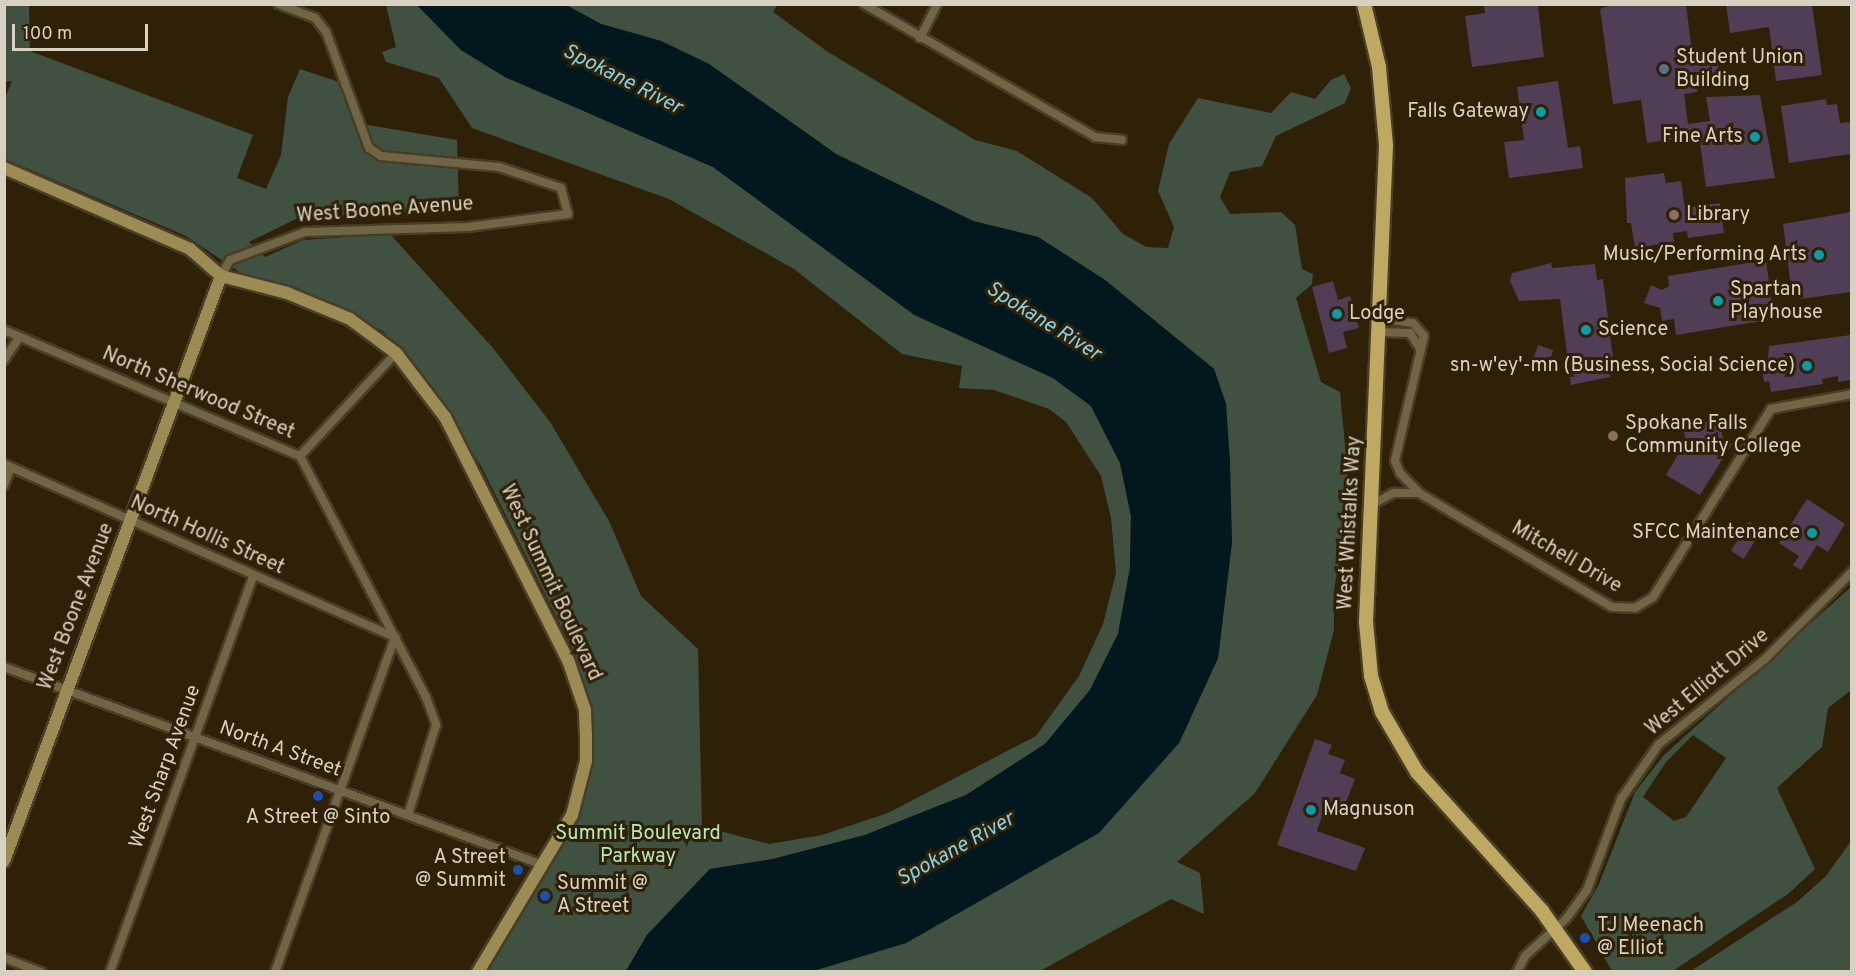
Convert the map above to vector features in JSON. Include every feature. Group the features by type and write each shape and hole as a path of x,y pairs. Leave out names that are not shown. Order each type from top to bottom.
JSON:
{"main road":[{"name":"West Whistalks Way","path":"1364,4 1379,67 1386,145 1366,622 1371,676 1382,712 1398,744 1437,799 1556,929 1585,972"}],"street":[{"name":"West Boone Avenue","path":"4,861 221,276 230,260 305,232 468,227 568,214 561,188 499,167 381,156 369,148 326,32 315,18 279,4"},
{"path":"864,4 1095,137 1122,140"},
{"path":"920,38 937,4"},
{"path":"4,168 190,249 221,276"},
{"name":"West Summit Boulevard","path":"221,276 287,293 350,319 396,353 429,391 472,463 580,694 586,734 581,786 572,815 478,972"},
{"path":"1380,325 1402,320 1422,329 1421,350"},
{"path":"1380,325 1410,333 1421,350"},
{"name":"North Sherwood Street","path":"4,330 18,339 300,456 395,637 436,725 408,815"},
{"path":"4,360 18,339"},
{"name":"Mitchell Drive","path":"1421,350 1395,461 1419,493 1612,607 1635,608 1653,597 1771,409 1851,394"},
{"path":"300,456 396,353"},
{"path":"4,485 8,466"},
{"name":"North Hollis Street","path":"8,466 395,637"},
{"path":"1371,505 1394,493 1419,493"},
{"name":"West Elliott Drive","path":"1517,972 1529,952 1556,929 1587,890 1621,799 1648,756 1681,722 1765,660 1851,572"},
{"name":"West Sharp Avenue","path":"110,972 254,575"},
{"path":"275,972 395,637"},
{"name":"North A Street","path":"4,667 543,865"},
{"path":"4,958 41,972"}],"green space":[{"name":"Summit Boulevard Parkway","path":"5,5 29,5 30,51 253,135 237,178 266,189 281,155 288,97 300,69 339,82 356,123 457,140 459,211 300,217 249,242 265,257 303,240 390,234 493,348 550,422 609,521 641,596 698,649 702,826 769,844 822,835 888,813 1036,736 1079,676 1103,624 1116,573 1111,518 1101,476 1066,422 1049,409 994,390 959,388 962,366 902,354 794,269 669,199 472,128 439,78 386,62 382,52 396,47 386,5 417,5 461,50 505,77 713,167 914,315 1053,378 1091,406 1120,463 1131,516 1130,568 1118,634 1090,690 1045,744 966,795 865,835 773,859 710,869 647,935 626,971 486,971 570,834 587,787 593,749 591,710 573,650 481,466 423,375 383,331 296,287 244,275 186,236 5,159 4,100 12,81 5,82"},
{"path":"566,5 777,5 773,12 828,52 975,140 1017,151 1092,198 1123,234 1146,247 1168,248 1174,227 1158,191 1169,144 1198,98 1271,113 1291,92 1315,99 1331,80 1344,74 1351,88 1345,103 1276,136 1262,166 1230,172 1220,197 1230,214 1281,212 1295,225 1302,269 1313,274 1312,284 1296,298 1321,382 1340,392 1350,499 1334,590 1334,630 1317,695 1255,793 1177,862 1200,873 1204,914 1171,899 1040,971 813,971 906,943 1098,833 1179,743 1218,658 1232,542 1226,404 1214,369 1105,280 1038,237 973,221 836,154 709,64 661,41 601,24"},
{"path":"1851,587 1851,690 1828,708 1822,747 1777,788 1815,869 1788,894 1673,971 1612,971 1581,916 1599,884 1635,792 1664,755","holes":["1693,735 1726,758 1686,817 1674,821 1643,797 1666,762"]},
{"path":"1851,841 1851,971 1691,971 1797,902 1826,876"}],"water":[{"name":"Spokane River","path":"417,5 566,5 601,24 661,41 709,64 836,154 973,221 1038,237 1105,280 1214,369 1226,404 1232,542 1218,658 1179,743 1099,833 906,943 813,971 626,971 647,935 710,869 773,859 865,835 966,795 1045,744 1090,690 1118,634 1130,568 1131,516 1120,463 1091,406 1053,378 915,315 713,167 505,77 461,50"}],"building":[{"path":"1484,4 1538,6 1544,57 1472,67 1465,16 1485,13"},
{"name":"Student Union Building","path":"1614,4 1686,4 1693,61 1717,58 1720,78 1696,81 1697,92 1684,94 1688,124 1710,121 1706,97 1760,95 1775,178 1706,187 1699,135 1647,143 1641,100 1613,104 1600,9"},
{"path":"1726,4 1812,4 1822,75 1776,81 1769,27 1730,33"},
{"name":"Falls Gateway","path":"1558,81 1568,148 1580,146 1583,168 1509,178 1504,142 1524,140 1517,87"},
{"path":"1826,99 1827,105 1837,104 1840,123 1851,122 1851,154 1789,163 1781,106"},
{"name":"Library","path":"1664,173 1666,183 1681,181 1685,208 1720,203 1724,233 1688,238 1687,231 1673,233 1674,242 1635,248 1631,223 1627,223 1625,178"},
{"name":"Music/Performing Arts","path":"1851,212 1851,292 1800,299 1798,286 1791,287 1783,224"},
{"path":"1766,260 1774,319 1676,335 1674,319 1662,321 1660,308 1644,303 1651,285 1662,290 1669,286 1668,276"},
{"name":"Science","path":"1551,263 1552,268 1595,264 1597,280 1603,279 1613,358 1608,359 1610,377 1571,385 1560,299 1519,301 1510,281 1512,273"},
{"name":"Lodge","path":"1333,281 1338,300 1350,296 1359,328 1343,332 1347,348 1329,353 1312,287"},
{"name":"sn-w'ey'-mn (Business, Social Science)","path":"1851,335 1851,380 1838,382 1838,376 1822,379 1823,384 1771,392 1769,381 1764,382 1761,360 1768,359 1769,346"},
{"path":"1538,345 1553,350 1547,368 1532,363"},
{"path":"1718,419 1723,438 1732,444 1700,495 1666,475 1686,441 1683,428"},
{"name":"SFCC Maintenance","path":"1807,499 1845,524 1828,552 1817,545 1801,570 1793,565 1799,556 1779,543"},
{"path":"1749,522 1762,530 1744,559 1731,551"},
{"name":"Magnuson","path":"1315,739 1332,745 1328,754 1345,760 1340,773 1355,779 1345,805 1322,816 1317,831 1365,848 1356,871 1277,845"}],"place":[{"name":"Student Union Building","path":"1664,69"},
{"name":"Falls Gateway","path":"1541,112"},
{"name":"Fine Arts","path":"1755,137"},
{"name":"Library","path":"1674,215"},
{"name":"Music/Performing Arts","path":"1819,255"},
{"name":"Spartan Playhouse","path":"1718,301"},
{"name":"Lodge","path":"1337,314"},
{"name":"Science","path":"1586,330"},
{"name":"sn-w'ey'-mn (Business, Social Science)","path":"1807,366"},
{"name":"Spokane Falls Community College","path":"1613,436"},
{"name":"SFCC Maintenance","path":"1812,533"},
{"name":"A Street @ Sinto","path":"318,796"},
{"name":"Magnuson","path":"1311,810"},
{"name":"A Street @ Summit","path":"518,870"},
{"name":"Summit @ A Street","path":"545,896"},
{"name":"TJ Meenach @ Elliot","path":"1585,938"}]}
